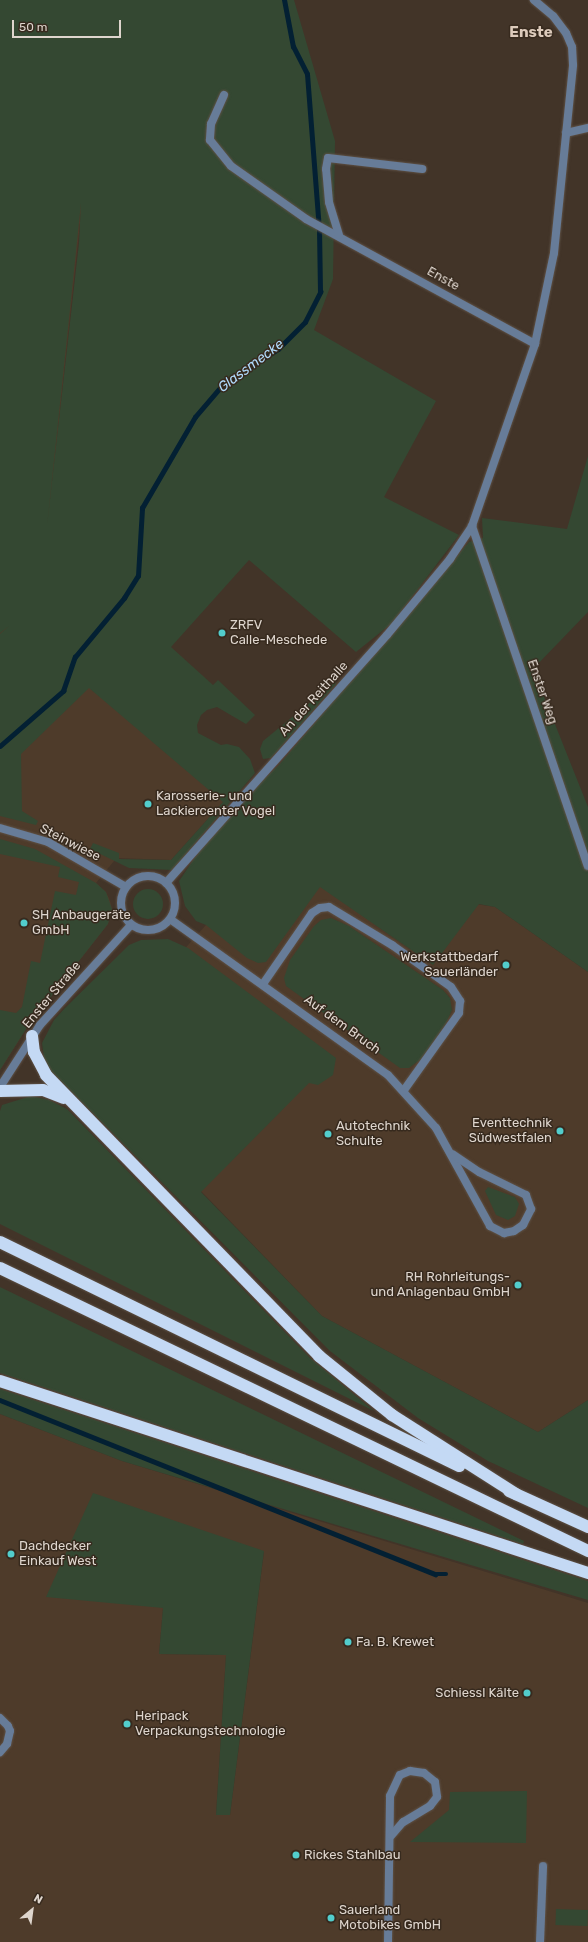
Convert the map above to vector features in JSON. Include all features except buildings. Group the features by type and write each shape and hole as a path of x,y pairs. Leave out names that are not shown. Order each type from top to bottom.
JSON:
{"highway":[{"path":"32,1036 34,1052 40,1067 70,1100 319,1356 392,1415 516,1494"},
{"path":"0,1091 43,1090 70,1100"},
{"path":"0,1242 516,1494 588,1527"},
{"path":"0,1268 588,1551"},
{"path":"0,1381 588,1573"}],"street":[{"path":"472,526 535,344 554,254 573,66 572,47 566,33 553,16 534,0"},
{"name":"Enste","path":"224,95 209,133 210,140 217,152 256,186 306,219 327,228 535,344"},
{"path":"566,132 588,128"},
{"path":"339,235 328,202 326,169 328,158 422,169"},
{"name":"Enster Weg","path":"472,526 588,866"},
{"name":"An der Reithalle","path":"166,883 386,635 445,564 472,526"},
{"name":"Steinwiese","path":"0,828 48,842 126,887"},
{"path":"147,876 166,883 174,894 175,903 170,919 157,929 148,931 130,925 121,909 120,899 126,887 138,878 147,876"},
{"path":"263,984 312,913 320,908 329,907 386,941 451,987 460,1001 459,1013 404,1090"},
{"name":"Auf dem Bruch","path":"170,919 363,1055 404,1090 436,1128 452,1154 490,1226 504,1233 514,1231 523,1225 530,1209 526,1194 479,1172 452,1154"},
{"name":"Enster Straße","path":"0,1087 32,1036 68,993 130,925"},
{"path":"0,1718 8,1726 10,1731 7,1744 0,1752"},
{"path":"388,1942 391,1836 390,1796 397,1778 406,1771 424,1773 435,1782 437,1797 430,1806 403,1822 391,1836"},
{"path":"540,1942 543,1866"}],"shaded area":[{"path":"0,168 82,204 42,580 233,791 171,860 116,858 96,883 106,892 110,901 112,909 108,924 28,1026 0,1070"},
{"path":"196,861 495,907 588,972 588,1400 538,1432 322,1316 201,1191 180,954 206,925"},
{"path":"0,1414 122,1461 588,1603 588,1942 0,1942","holes":["264,1552 230,1815 216,1815 226,1655 159,1654 163,1608"]}],"green space":[{"path":"0,0 294,0 335,141 333,279 314,330 436,401 384,497 459,535 392,623 356,652 249,560 171,647 213,685 218,680 255,715 246,724 217,707 207,710 201,715 197,725 198,733 221,745 227,744 239,747 250,759 255,773 172,870 129,868 90,849 93,843 119,853 119,859 171,860 223,802 89,688 21,754 22,811 38,821 36,825 0,816 0,634 9,626 0,633","holes":["81,203 79,243 47,526"]},
{"path":"588,456 588,612 533,669 588,807 588,972 495,907 479,904 433,965 320,887 266,962 258,963 247,958 206,925 196,921 185,906 179,881 198,853 264,779 279,765 469,542 483,538 482,518 567,529"},
{"path":"335,682 336,684 271,758 263,759 260,749 263,741"},
{"path":"0,839 35,849 96,883 106,892 112,909 108,924 28,1026 0,1070 0,1010 16,1013 22,1007 31,961 40,963 55,891 76,895 79,882 58,877 60,867 0,854"},
{"path":"148,889 159,893 163,904 159,915 148,919 137,915 133,904 137,893"},
{"path":"331,918 349,926 443,990 450,998 452,1010 445,1025 421,1059 409,1068 400,1068 286,986 284,978 290,960 314,926 321,920"},
{"path":"168,939 188,948 336,1058 333,1075 318,1085 309,1083 201,1192 322,1316 538,1432 588,1400 588,1508 488,1461 418,1418 330,1351 45,1065 42,1043 54,1020 65,1008 129,945 141,940"},
{"path":"31,1096 49,1100 67,1109 310,1358 374,1411 0,1224 0,1111 2,1105"},
{"path":"488,1187 515,1197 519,1204 515,1216 508,1220 496,1215 485,1191"},
{"path":"0,1287 524,1541 523,1544 0,1373"},
{"path":"0,1389 588,1581 588,1600 122,1461 0,1414"},
{"path":"93,1493 264,1551 230,1815 216,1815 226,1655 159,1654 163,1608 46,1597"},
{"path":"527,1791 526,1843 410,1842 449,1810 450,1792"},
{"path":"556,1909 588,1910 587,1926 555,1925"}],"waterway":[{"name":"Glassmecke","path":"0,746 63,691 75,657 124,598 138,576 142,508 195,417 224,383 278,349 305,322 320,292 319,230 307,74 293,47 284,0"},
{"path":"0,1400 436,1574 446,1574"}],"place":[{"name":"ZRFV Calle-Meschede","path":"222,633"},
{"name":"Karosserie- und Lackiercenter Vogel","path":"148,804"},
{"name":"SH Anbaugeräte GmbH","path":"24,923"},
{"name":"Werkstattbedarf Sauerländer","path":"506,965"},
{"name":"Eventtechnik Südwestfalen","path":"560,1131"},
{"name":"Autotechnik Schulte","path":"328,1134"},
{"name":"RH Rohrleitungs- und Anlagenbau GmbH","path":"518,1285"},
{"name":"Dachdecker Einkauf West","path":"11,1554"},
{"name":"Fa. B. Krewet","path":"348,1642"},
{"name":"Schiessl Kälte","path":"527,1693"},
{"name":"Heripack Verpackungstechnologie","path":"127,1724"},
{"name":"Rickes Stahlbau","path":"296,1855"},
{"name":"Sauerland Motobikes GmbH","path":"331,1918"}],"district":[{"name":"Enste","path":"531,33"}]}
